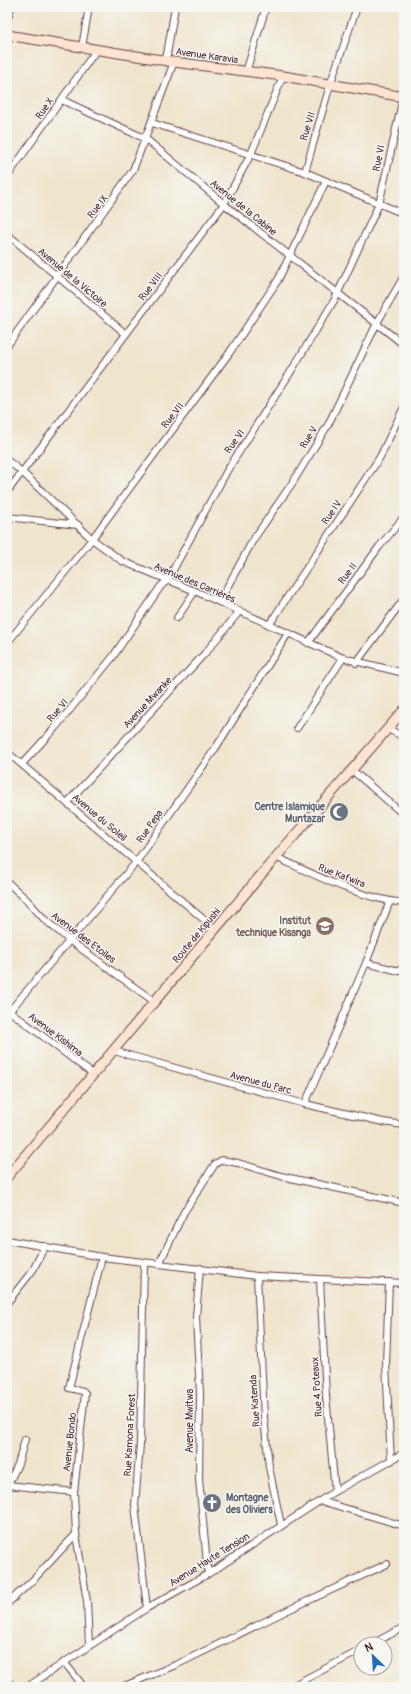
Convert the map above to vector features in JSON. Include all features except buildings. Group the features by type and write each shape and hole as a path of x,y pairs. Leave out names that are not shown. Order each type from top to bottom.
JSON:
{"main road":[{"name":"Avenue Karavia","path":"7,35 170,61 283,76 330,85 404,96"},
{"name":"Route de Kipushi","path":"7,1177 276,857 404,710"}],"street":[{"path":"7,21 11,7"},
{"path":"82,47 90,7"},
{"name":"Rue IX","path":"7,346 134,170 152,123 170,61 175,7"},
{"path":"246,72 266,7"},
{"path":"330,85 357,7"},
{"name":"Rue X","path":"7,177 97,49"},
{"name":"Rue VIII","path":"7,492 224,204 251,154 283,76"},
{"name":"Rue VII","path":"305,172 330,85"},
{"name":"Rue VI","path":"22,764 55,728 112,658 161,586 167,581 228,469 290,373 337,294 379,204 404,96"},
{"name":"Avenue de la Cabine","path":"62,100 146,139 224,204 404,345"},
{"path":"152,123 305,172 404,214"},
{"name":"Rue VII","path":"7,643 92,539 230,352 265,302 290,256 326,181"},
{"name":"Avenue de la Victoire","path":"7,234 126,334"},
{"name":"Rue V","path":"219,602 253,540 293,482 328,425 377,323 404,276"},
{"name":"Rue IV","path":"269,625 380,457 404,407"},
{"name":"Avenue des Carrières","path":"7,460 22,472 92,539 122,561 167,581 195,591 288,635 343,658 356,663 404,673"},
{"path":"7,517 78,526"},
{"name":"Rue II","path":"308,643 379,547 404,517"},
{"path":"177,618 195,591"},
{"path":"356,663 404,599"},
{"name":"Avenue Mwanke","path":"67,803 201,658 239,612"},
{"name":"Rue Pepa","path":"8,1011 137,861 215,749 288,635"},
{"path":"297,728 343,658"},
{"path":"388,730 404,737"},
{"name":"Avenue du Soleil","path":"7,752 137,861 215,929"},
{"path":"352,770 404,815"},
{"name":"Rue Kafwira","path":"276,857 341,885 390,901 404,903"},
{"name":"Avenue des Etoiles","path":"7,882 27,900 44,920 69,940 155,1002"},
{"path":"305,1104 366,963 390,901"},
{"path":"366,963 404,972"},
{"name":"Avenue Kishima","path":"8,1011 94,1075"},
{"name":"Avenue du Parc","path":"114,1051 305,1104 383,1122 404,1125"},
{"path":"159,1264 184,1212 215,1164 222,1160 238,1163 281,1176 404,1202"},
{"path":"7,1240 102,1257 257,1276 404,1283"},
{"path":"7,1303 33,1270 45,1246"},
{"name":"Avenue Bondo","path":"89,1645 86,1601 76,1534 74,1492 85,1393 83,1391 69,1388 102,1257"},
{"name":"Rue Kamona Forest","path":"144,1262 140,1444 135,1506 146,1608"},
{"name":"Avenue Mwitwa","path":"200,1268 196,1317 200,1394 199,1479 208,1574"},
{"name":"Rue Katenda","path":"257,1276 266,1438 269,1467 281,1525"},
{"name":"Rue 4 Poteaux","path":"320,1280 326,1396 335,1491"},
{"path":"389,1282 386,1364 391,1461"},
{"path":"25,1439 18,1464 8,1486 74,1492"},
{"name":"Avenue Haute Tension","path":"27,1687 146,1608 208,1574 335,1491 404,1453"},
{"path":"321,1501 404,1526"},
{"path":"7,1604 34,1579 76,1534"},
{"path":"122,1687 178,1664 387,1564"},
{"path":"387,1636 404,1627"},
{"path":"290,1687 353,1654"},
{"path":"64,1662 84,1687"},
{"path":"7,1678 12,1687"}],"place":[{"name":"Centre Islamique Muntazar","path":"339,812"},
{"name":"Institut technique Kisanga","path":"325,926"},
{"name":"Montagne des Oliviers","path":"212,1503"}]}
